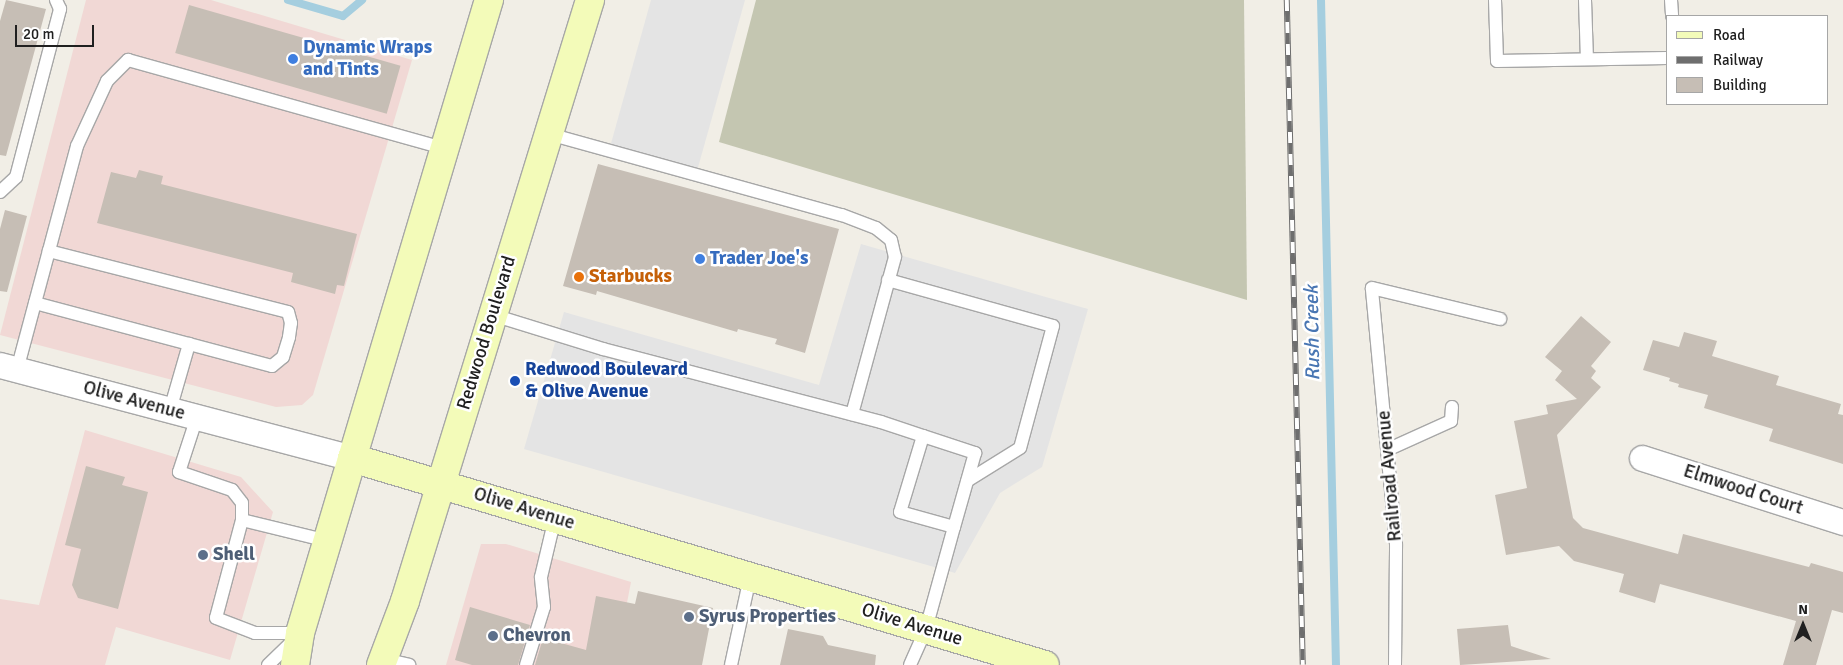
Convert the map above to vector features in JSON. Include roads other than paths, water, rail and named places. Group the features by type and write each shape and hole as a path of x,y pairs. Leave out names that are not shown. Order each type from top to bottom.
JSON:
{"main road":[{"path":"295,665 300,633 489,0"},
{"name":"Redwood Boulevard","path":"390,663 440,484 590,0"},
{"name":"Olive Avenue","path":"352,458 1035,664"}],"street":[{"name":"Olive Avenue","path":"9,368 352,458"},
{"name":"Elmwood Court","path":"1642,458 1843,522"}],"lane":[{"path":"0,192 16,176 60,9 56,0"},
{"path":"1495,0 1497,61 1666,58"},
{"path":"1585,0 1587,59"},
{"path":"1671,0 1672,15"},
{"path":"9,368 36,303 77,146 107,81 128,60 444,148"},
{"path":"549,134 842,215 876,228 891,240 895,257 852,414"},
{"path":"36,303 272,366 283,357 291,323 288,312 49,251"},
{"path":"888,280 1054,326 1020,448 967,481"},
{"name":"Railroad Avenue","path":"1395,665 1396,544 1389,449 1372,288 1500,319"},
{"path":"493,316 589,345 852,414 975,453 926,630 910,665"},
{"path":"170,410 189,344"},
{"path":"1389,449 1451,422 1452,407"},
{"path":"197,417 179,472 232,490 242,503 242,520 216,618 255,633 300,633"},
{"path":"923,436 900,512 954,527"},
{"path":"526,665 544,607 541,577 555,518"},
{"path":"242,520 328,541"},
{"path":"731,665 750,577"},
{"path":"268,665 300,633"}],"waterway":[{"path":"288,0 343,16 362,0"},
{"name":"Rush Creek","path":"1321,0 1336,665"}],"railway":[{"path":"1287,0 1303,665"}],"place":[{"name":"Dynamic Wraps and Tints","path":"293,59"},
{"name":"Trader Joe's","path":"700,259"},
{"name":"Starbucks","path":"579,277"},
{"name":"Redwood Boulevard & Olive Avenue","path":"515,381"},
{"name":"Shell","path":"203,555"},
{"name":"Syrus Properties","path":"689,617"},
{"name":"Chevron","path":"493,636"}]}
